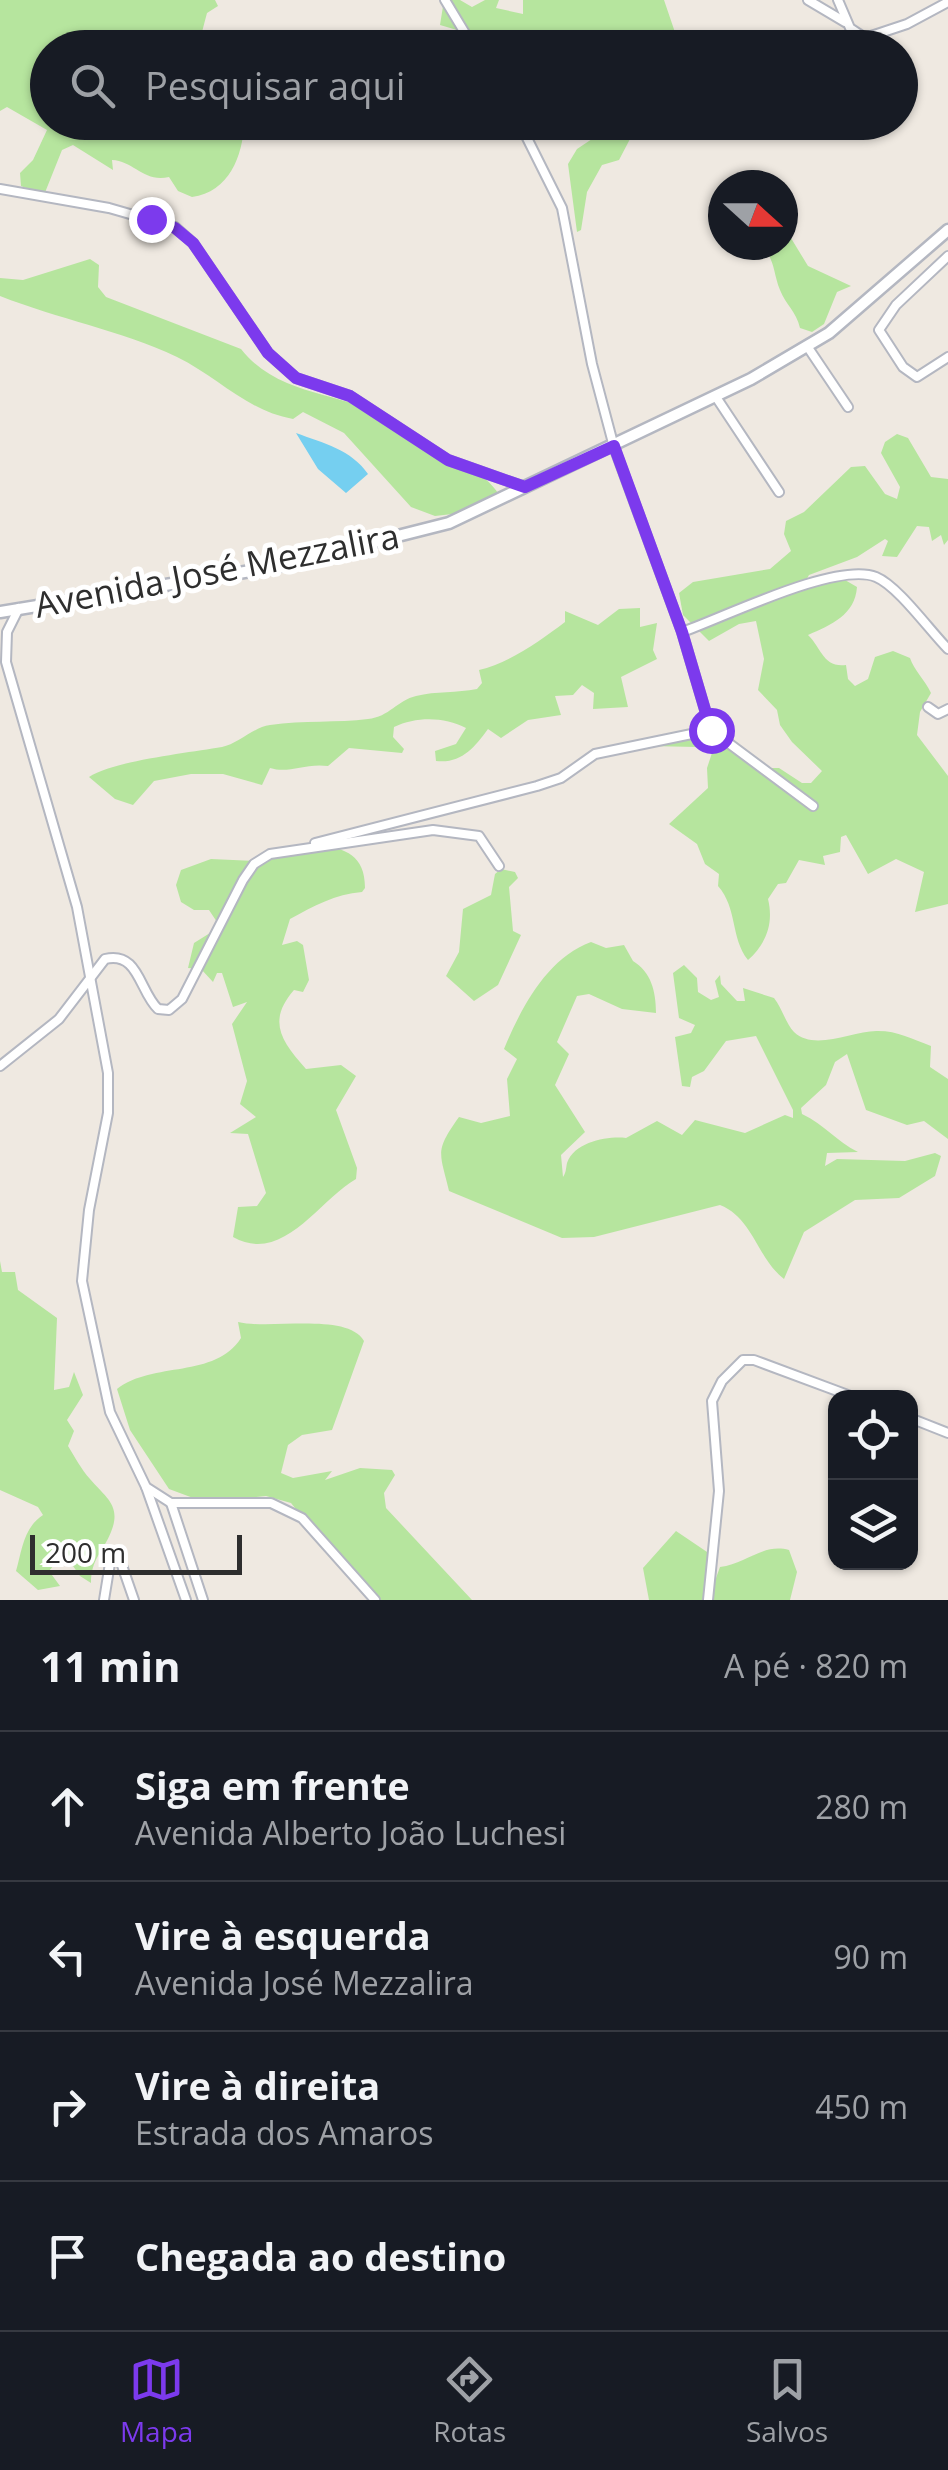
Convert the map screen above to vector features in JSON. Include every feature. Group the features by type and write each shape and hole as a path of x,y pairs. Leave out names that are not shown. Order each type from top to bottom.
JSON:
{"main road":[{"name":"Avenida José Mezzalira","path":"0,612 275,567 450,523 716,397 808,346 856,312 946,236"}],"street":[{"path":"445,0 463,30"},
{"path":"808,0 845,22"},
{"path":"838,0 851,30"},
{"path":"890,30 948,2"},
{"path":"528,140 562,208 592,364 614,446 682,632 711,730 812,806"},
{"path":"0,189 108,208 175,228 193,243 268,353 296,378 350,396 448,460 525,487"},
{"path":"948,256 896,305 879,330 903,368 916,377 948,356"},
{"path":"808,346 848,407"},
{"path":"716,397 779,492"},
{"path":"682,632 811,582 852,572 886,583 948,649"},
{"path":"19,608 7,632 3,659 77,907 109,1096 89,1210 82,1281 110,1412 146,1487 186,1600"},
{"path":"928,707 938,714 948,709"},
{"path":"0,1066 59,1019 104,959 121,958 136,970 150,1002 158,1010 169,1010 182,998 254,864 270,854 390,820 465,807 537,786 561,778 595,754 711,730"},
{"path":"309,845 337,846 433,830 478,836 499,866"},
{"path":"708,1600 719,1491 712,1402 722,1380 742,1360 832,1390"},
{"path":"918,1421 948,1433"},
{"path":"146,1487 171,1503 271,1503 287,1508 302,1518 375,1600"},
{"path":"171,1503 203,1600"},
{"path":"104,1600 108,1556 117,1552 134,1600"}],"green space":[{"path":"0,0 215,0 218,6 207,13 202,30 30,30 30,120 7,107 0,111"},
{"path":"444,0 460,0 472,7 485,0 499,0 496,8 523,14 523,0 664,0 674,30 457,30 440,25"},
{"path":"42,140 242,140 237,160 224,180 205,194 192,197 178,191 169,177 146,175 112,160 113,170 73,145 62,150 44,195 21,186 20,173 33,160"},
{"path":"590,140 629,140 619,160 602,165 587,192 581,230 577,232 568,164 577,149"},
{"path":"798,250 808,266 851,286 837,292 824,324 812,332 800,328 780,290 771,260 798,260"},
{"path":"90,259 99,265 98,287 106,297 241,349 274,377 294,386 356,404 395,421 484,478 501,498 496,509 435,516 411,507 344,433 303,412 293,419 261,409 192,365 155,348 0,296 0,278 23,280"},
{"path":"897,434 908,438 931,477 948,479 948,540 944,545 941,535 932,541 929,527 917,526 897,557 882,556 888,541 885,539 857,557 809,575 804,584 845,580 857,587 847,612 808,635 827,660 846,665 848,679 855,686 868,679 875,657 893,651 910,658 929,688 931,693 920,712 917,735 948,776 948,904 915,912 924,872 896,859 868,874 846,835 841,837 840,852 823,856 825,865 799,860 786,883 778,884 768,899 767,933 748,960 729,904 718,886 719,874 705,864 697,844 669,824 708,788 707,768 712,753 697,747 649,746 679,738 712,739 743,749 766,768 779,768 802,783 811,783 822,771 792,742 780,725 777,710 758,690 764,659 756,621 739,624 709,641 683,615 679,593 693,582 770,569 791,551 784,534 786,521 804,512 851,467 865,466 885,494 897,499 900,487 881,453 885,442"},
{"path":"640,608 640,627 657,623 653,650 657,659 621,677 628,707 593,709 594,693 582,685 573,695 555,696 561,715 528,720 501,738 488,729 472,748 453,760 436,761 435,751 456,744 466,728 421,720 394,727 393,737 404,749 402,753 349,748 328,766 270,768 262,785 223,774 191,774 154,781 133,805 115,799 89,777 132,762 222,747 270,725 368,719 416,696 477,689 482,683 479,670 513,657 545,637 565,622 565,611 598,625 619,609"},
{"path":"318,844 337,848 358,861 365,888 325,901 290,919 282,945 297,941 303,945 309,980 303,992 294,990 286,1001 280,1031 306,1069 341,1065 356,1076 336,1110 357,1168 356,1179 284,1237 268,1243 251,1243 233,1237 238,1207 257,1206 266,1193 248,1134 230,1133 256,1117 240,1104 247,1081 232,1024 247,1002 233,1007 222,973 217,973 213,982 201,969 188,968 194,943 226,923 217,922 209,910 194,910 181,902 176,885 181,870 211,859 255,861"},
{"path":"501,869 515,872 518,878 509,887 513,931 521,935 498,985 474,1001 446,976 459,952 463,909 491,895 495,874"},
{"path":"591,942 606,948 624,945 651,983 656,1013 622,1009 589,994 577,996 557,1042 569,1054 555,1085 585,1132 561,1155 563,1177 571,1156 585,1145 602,1139 626,1138 657,1121 682,1135 695,1120 745,1133 785,1115 793,1118 793,1110 756,1036 726,1041 704,1071 692,1077 690,1087 682,1086 675,1037 691,1033 695,1025 679,1018 673,973 684,965 697,978 698,992 711,1000 719,997 715,981 720,975 721,984 737,1001 745,1001 743,988 774,998 791,1029 803,1038 823,1040 885,1031 931,1046 930,1067 948,1079 948,1139 924,1121 907,1125 866,1110 847,1054 835,1062 826,1085 801,1108 802,1114 858,1152 827,1153 825,1166 837,1159 905,1161 935,1153 941,1156 935,1176 899,1198 855,1200 804,1232 784,1279 740,1219 720,1205 594,1237 562,1238 449,1191 441,1153 446,1138 459,1117 481,1123 510,1116 507,1079 517,1059 504,1049 511,1033 527,1001 549,972"},
{"path":"0,1261 2,1272 15,1272 18,1290 57,1318 54,1390 69,1387 74,1372 83,1395 67,1420 74,1431 68,1446 110,1502 114,1515 91,1583 80,1576 64,1553 49,1571 60,1586 38,1590 16,1571 27,1533 43,1515 38,1507 0,1490"},
{"path":"238,1322 325,1324 355,1332 364,1341 332,1430 302,1435 288,1445 281,1473 293,1478 332,1471 325,1480 360,1468 392,1470 395,1475 384,1493 386,1508 472,1600 369,1600 291,1503 266,1496 204,1502 169,1489 130,1430 117,1389 148,1375 216,1359 241,1338"},
{"path":"676,1531 710,1554 712,1589 720,1567 771,1549 789,1550 797,1572 790,1600 649,1600 643,1568"}],"water":[{"path":"296,433 345,453 368,474 346,493 318,469"}],"route":[{"path":"151,219 182,232 193,243 268,353 296,378 350,396 448,460 525,487 614,446 682,632 711,730"}]}
